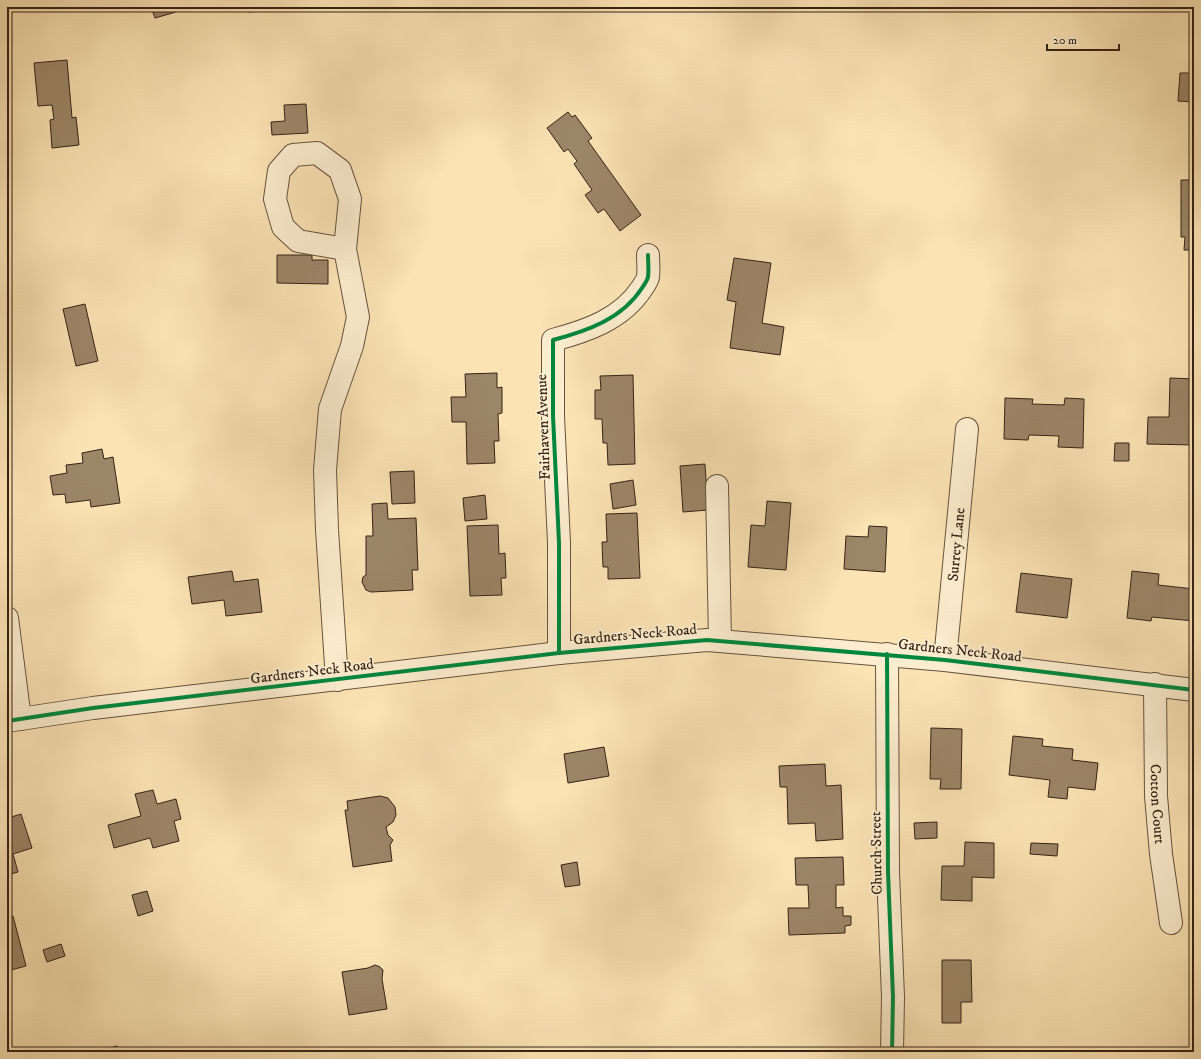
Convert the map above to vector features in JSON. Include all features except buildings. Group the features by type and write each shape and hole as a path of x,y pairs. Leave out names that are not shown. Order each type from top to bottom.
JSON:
{"street":[{"path":"337,680 327,530 325,470 330,409 352,346 358,317 345,249 350,199 340,170 317,153 293,154 279,170 275,199 283,228 298,241 345,249"},
{"name":"Fairhaven Avenue","path":"560,653 559,543 553,416 553,340 581,332 598,325 624,308 638,293 648,278 648,255"},
{"name":"Surrey Lane","path":"945,660 967,429"},
{"path":"717,486 720,641"},
{"path":"7,618 14,720"},
{"name":"Gardners Neck Road","path":"14,720 93,708 560,653 635,645 720,641 887,654 1155,684 1194,690"},
{"name":"Church Street","path":"887,654 888,872 893,997 892,1052"},
{"name":"Cotton Court","path":"1155,684 1156,796 1161,854 1171,923"}],"cycle path":[{"path":"559,653 559,543 553,416 553,340 591,328 614,316 624,308 634,299 647,280 648,255"},
{"path":"7,721 93,708 559,653 707,640 945,660 1194,690"},
{"path":"887,654 888,872 893,997 892,1052"}]}
